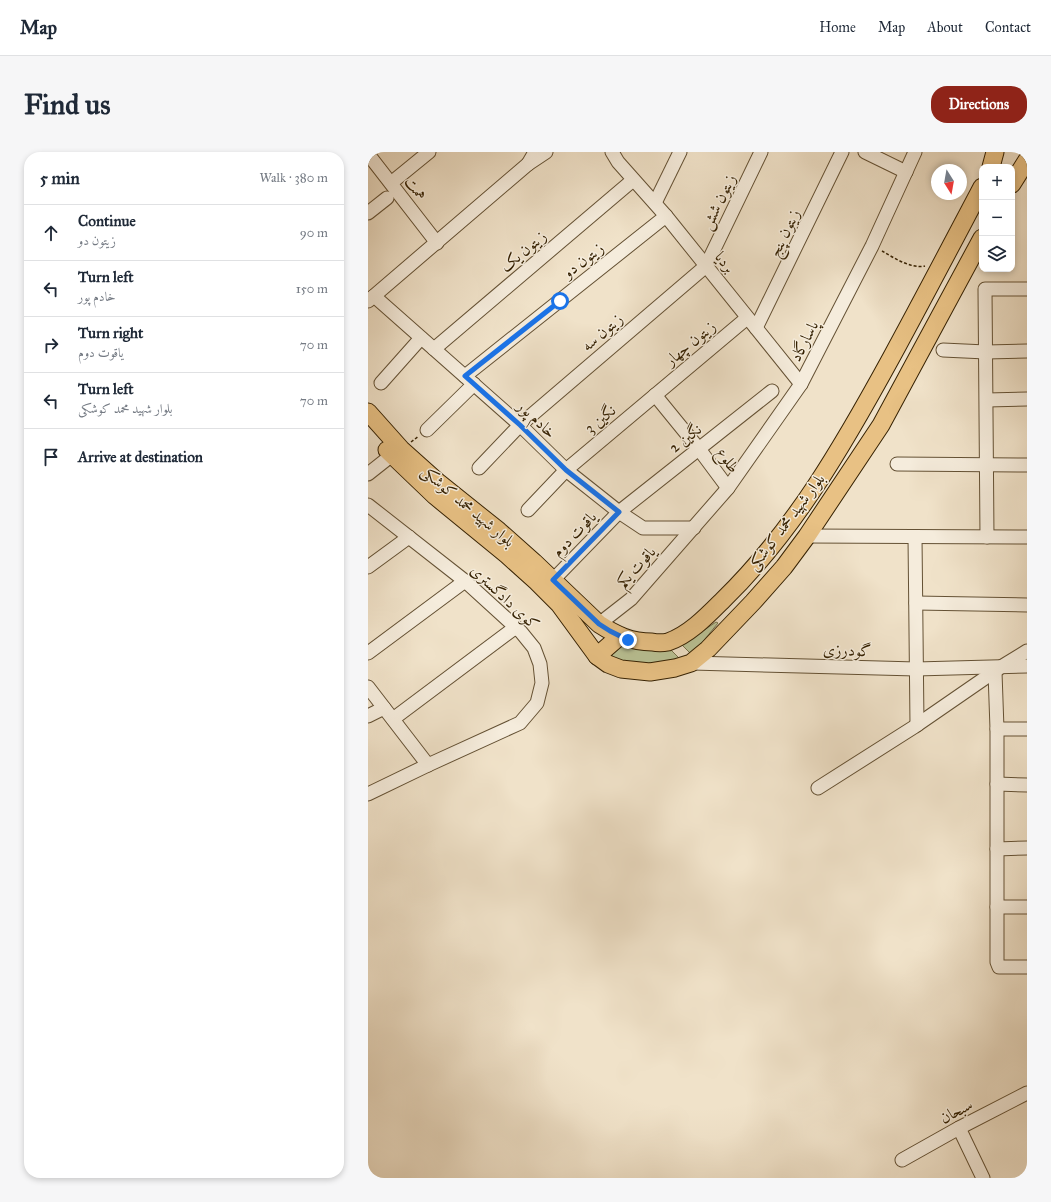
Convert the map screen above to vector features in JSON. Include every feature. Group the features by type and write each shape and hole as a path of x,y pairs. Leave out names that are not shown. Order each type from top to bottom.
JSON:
{"main road":[{"path":"992,164 995,152"},
{"path":"1015,179 1027,160"},
{"name":"بلوار شهید محمد کوشکی","path":"368,430 439,483 499,531 599,624 628,640 666,643 688,630 713,610 736,588 776,542 822,475 861,412 979,192"},
{"name":"بلوار شهید محمد کوشکی","path":"368,412 397,452 435,496 507,555 537,582 559,604 597,656 608,664 621,669 634,671 650,672 675,668 692,663 708,649 753,602 807,536 880,425 979,244"},
{"path":"597,656 620,636"},
{"path":"669,641 692,663"}],"street":[{"path":"391,183 429,152"},
{"path":"528,164 535,152"},
{"path":"371,299 528,164 546,152"},
{"name":"بردیا","path":"602,152 615,157 633,180 656,204 801,384"},
{"path":"656,204 680,152"},
{"name":"زیتون شش","path":"706,266 761,152"},
{"name":"زیتون پنج","path":"756,328 842,152"},
{"path":"865,152 906,172"},
{"name":"پاسارگاد","path":"694,528 728,488 801,384 872,246 915,152"},
{"name":"همت","path":"368,154 437,243"},
{"name":"زیتون یک","path":"434,349 633,180"},
{"path":"368,212 387,198"},
{"name":"زیتون دو","path":"427,430 469,380 666,216"},
{"name":"زیتون سه","path":"479,468 520,425 706,266"},
{"path":"987,537 985,289 1027,289"},
{"name":"خادم پور","path":"371,299 422,338 520,425 566,470 619,512 643,528 694,528"},
{"name":"زیتون چهار","path":"655,395 747,318"},
{"path":"381,383 422,338"},
{"path":"944,350 986,352 1027,351"},
{"name":"نگین 2","path":"619,512 772,391"},
{"name":"طلوع","path":"655,395 699,449 728,488"},
{"name":"نگین 3","path":"528,510 566,470 655,395"},
{"path":"987,400 1027,400"},
{"path":"368,474 397,452"},
{"path":"897,464 1027,465"},
{"name":"کوی دادگستری","path":"368,505 464,581 516,627 534,648 540,664 542,683 537,703 520,722 428,764 368,794"},
{"name":"یاقوت دوم","path":"553,580 619,512"},
{"name":"یاقوت یکم","path":"599,624 631,599 694,528"},
{"path":"807,536 1027,537"},
{"path":"368,567 409,537"},
{"path":"915,537 917,725"},
{"path":"368,654 464,581"},
{"path":"916,603 1027,605"},
{"path":"392,719 516,627"},
{"path":"818,788 917,725 998,669 1027,651"},
{"name":"گودرزی","path":"692,663 916,669 998,669 1027,666"},
{"path":"998,669 997,962 999,967 1027,967"},
{"path":"368,687 428,764"},
{"path":"368,716 384,708"},
{"path":"997,728 1027,729"},
{"path":"997,784 1027,785"},
{"path":"997,849 1027,848"},
{"path":"997,907 1027,907"},
{"name":"سبحان","path":"902,1160 1027,1092"},
{"path":"959,1128 983,1178"}],"path":[{"path":"872,246 903,262 920,267 942,262"},
{"path":"397,452 427,430"}],"green space":[{"path":"716,622 718,623 692,655 682,645"},
{"path":"619,640 669,648 683,662 639,667 603,655"}],"route":[{"path":"560,301 465,376 520,425 566,470 619,512 553,580 599,624 628,640"}]}
